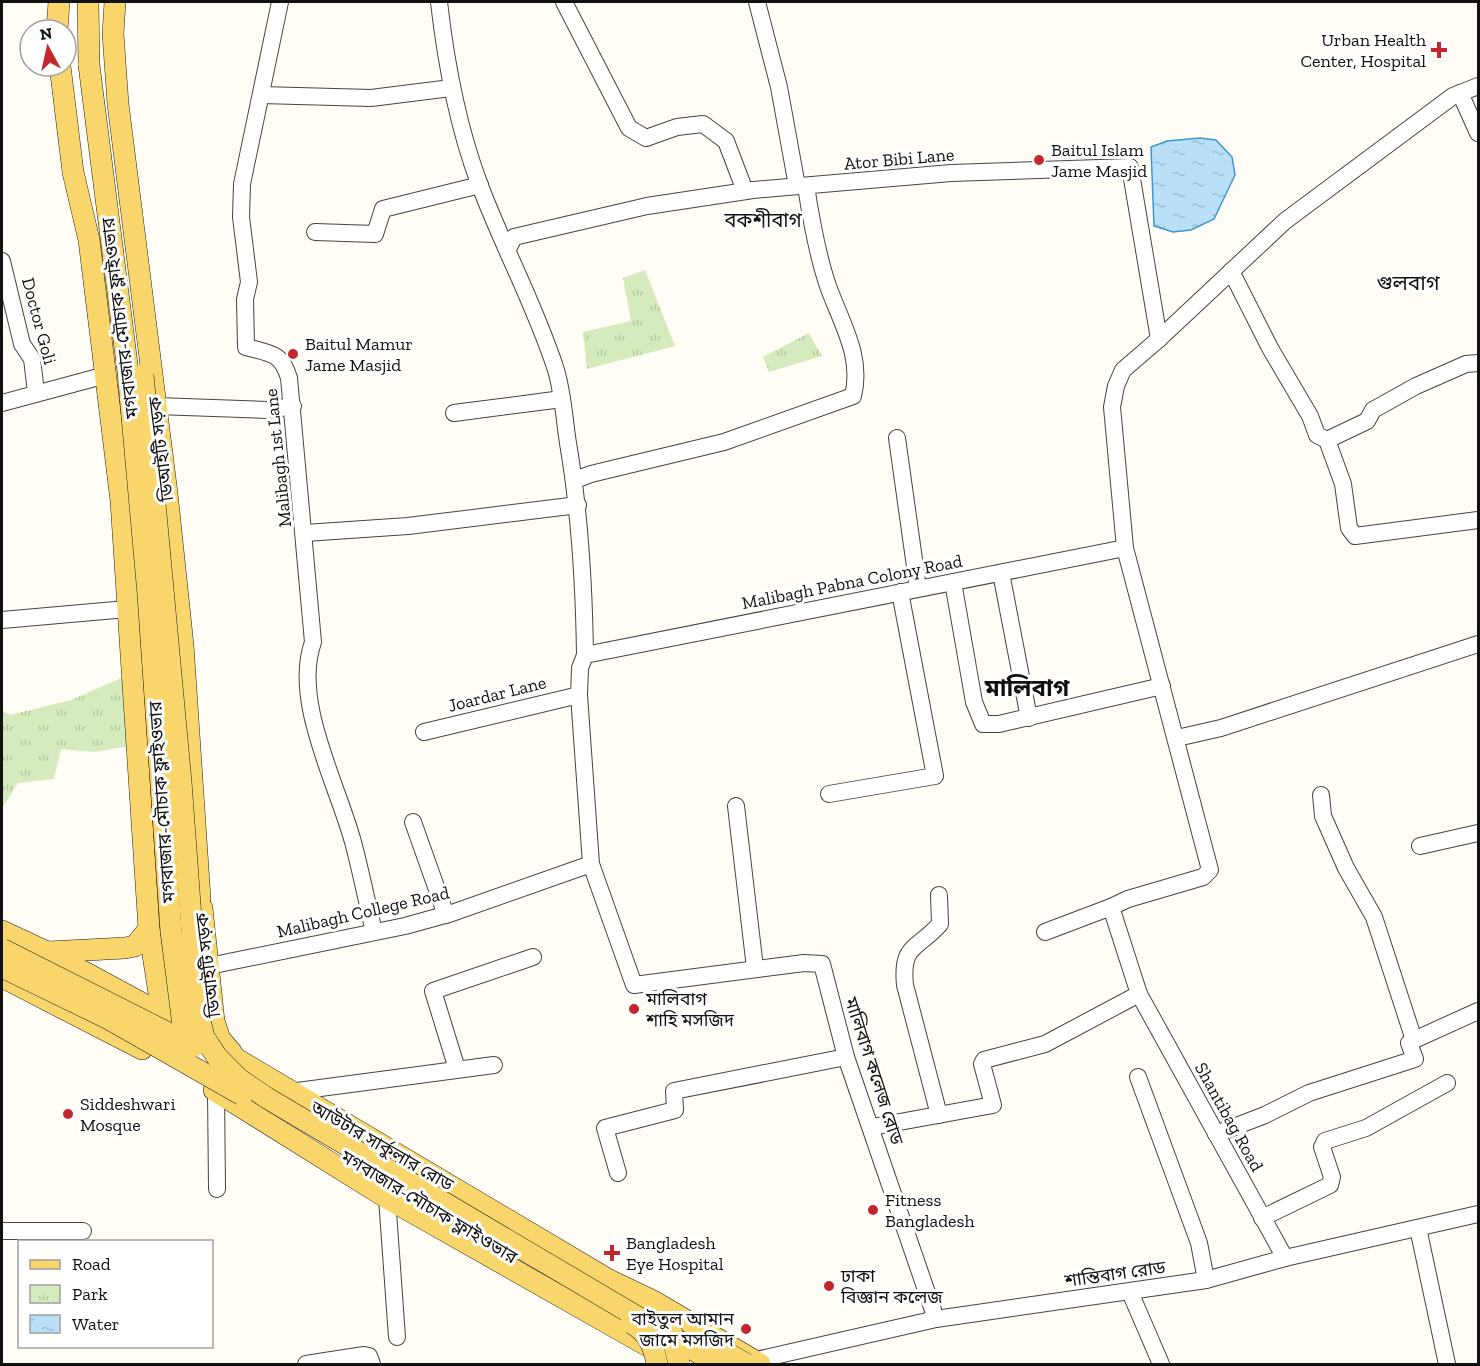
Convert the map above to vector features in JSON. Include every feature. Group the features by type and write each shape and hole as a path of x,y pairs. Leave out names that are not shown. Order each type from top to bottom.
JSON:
{"main road":[{"path":"58,18 59,2"},
{"name":"মগবাজার-মৌচাক ফ্লাইওভার","path":"88,2 87,46 93,108 129,372 171,931 185,1041 192,1059 204,1081 477,1238 717,1365"},
{"name":"মগবাজার-মৌচাক ফ্লাইওভার","path":"109,2 106,56 110,102 143,375 181,782 192,950 198,1013 204,1037 225,1067 267,1098 649,1328"},
{"name":"ডিআইটি সড়ক","path":"115,2 113,34 118,104 183,645 200,898 209,966 211,1004 217,1032 231,1057"},
{"path":"61,78 73,172 89,240 121,501 149,929 163,1014 170,1041 204,1081 231,1057"},
{"name":"ডিআইটি সড়ক","path":"120,1037 139,1033 163,1014 186,990 196,965 195,908 200,898"},
{"path":"47,952 135,946 149,929"},
{"name":"আউটার সার্কুলার রোড","path":"2,931 141,1001 231,1057 609,1280 655,1302 726,1345 749,1364"},
{"name":"আউটার সার্কুলার রোড","path":"2,949 185,1041 478,1217 649,1328"},
{"name":"আউটার সার্কুলার রোড","path":"2,975 107,1018 387,1198 649,1328 749,1364"},
{"name":"আউটার সার্কুলার রোড","path":"2,975 204,1081"},
{"path":"120,1037 141,1001"},
{"path":"685,1362 688,1322"},
{"path":"649,1328 685,1362"},
{"path":"644,1365 642,1351 649,1328"},
{"path":"649,1328 657,1365"},
{"path":"685,1362 726,1345"}],"street":[{"name":"Malibagh 1st Lane","path":"280,2 242,184 241,217 249,282 245,299 246,347 279,356 285,363 293,406 313,642 306,660 309,706 353,841 374,932"},
{"path":"439,2 451,88 480,185 529,296 555,369 562,399 575,480 584,565 585,655 580,668 579,694 591,864"},
{"path":"564,2 628,128 646,138 677,127 703,124 726,141 745,191"},
{"path":"575,480 591,474 724,442 853,396 858,376 846,329 828,285 757,2"},
{"path":"1045,932 1111,907 1203,877 1210,870 1125,548 1112,407 1123,370 1285,221 1460,93 1479,86"},
{"path":"261,95 371,98 451,88"},
{"path":"1460,93 1479,133"},
{"name":"Ator Bibi Lane","path":"508,249 514,237 647,206 745,191 951,174 1130,167 1159,339"},
{"path":"315,232 375,234 383,209 480,185"},
{"name":"Doctor Goli","path":"2,261 22,344 32,358 36,392"},
{"path":"1231,271 1270,348 1310,416 1317,435 1322,440 1327,440 1366,421 1373,410 1416,386 1466,364 1479,363"},
{"name":"Doctor Goli","path":"2,403 106,375"},
{"path":"454,413 562,399"},
{"path":"156,406 267,410 293,406"},
{"path":"897,438 918,588"},
{"path":"1327,440 1343,484 1349,528 1355,536 1479,520"},
{"path":"305,533 408,526 578,505"},
{"name":"Malibagh Pabna Colony Road","path":"585,655 1125,548"},
{"path":"1001,573 1029,717"},
{"path":"953,582 974,702 980,720 988,726 1162,686"},
{"path":"829,794 935,776 900,592"},
{"path":"2,620 127,609"},
{"path":"1177,738 1221,728 1479,644"},
{"name":"Joardar Lane","path":"424,732 579,694"},
{"path":"1321,795 1323,816 1346,868 1374,917 1414,1040"},
{"path":"736,806 755,968"},
{"path":"413,822 447,915"},
{"path":"1420,846 1479,833"},
{"name":"Malibagh College Road","path":"209,966 447,915 591,864"},
{"name":"মালিবাগ কলেজ রোড","path":"591,864 634,985 755,968 804,963 822,964 846,1057 872,1127 936,1319"},
{"path":"939,895 940,924 910,949 903,964 905,985 939,1115"},
{"name":"Shantibag Road","path":"1111,907 1139,994 1285,1258"},
{"path":"458,1069 434,991 533,957"},
{"path":"872,1127 993,1105 982,1064 987,1058 1045,1044 1139,994"},
{"path":"1216,1134 1265,1115 1309,1093 1415,1059 1409,1043 1479,1011"},
{"path":"618,1173 605,1128 675,1110 674,1091 846,1057"},
{"path":"290,1092 494,1065"},
{"path":"1138,1077 1199,1243 1206,1280"},
{"path":"204,1081 217,1189"},
{"path":"1262,1218 1330,1185 1332,1177 1322,1147 1325,1141 1366,1128 1447,1083"},
{"path":"387,1198 397,1337"},
{"name":"শান্তিবাগ রোড","path":"749,1364 936,1319 1206,1280 1285,1258 1479,1214"},
{"path":"1418,1228 1447,1365"},
{"path":"2,1231 83,1231"},
{"path":"1130,1292 1161,1365"},
{"path":"306,1365 364,1355 369,1356 372,1365"}],"green space":[{"path":"645,270 675,346 587,369 583,332 631,321 623,278"},
{"path":"809,333 822,356 769,372 763,357"},
{"path":"128,675 135,745 95,752 61,749 54,779 18,783 3,807 2,711 10,715 71,700"}],"water":[{"path":"1200,138 1216,140 1232,157 1235,175 1214,219 1191,230 1173,232 1154,226 1151,147 1167,141"}],"place":[{"name":"Urban Health Center, Hospital","path":"1439,50"},
{"name":"Baitul Islam Jame Masjid","path":"1039,160"},
{"name":"Baitul Mamur Jame Masjid","path":"293,354"},
{"name":"মালিবাগ শাহি মসজিদ","path":"634,1009"},
{"name":"Siddeshwari Mosque","path":"68,1114"},
{"name":"Fitness Bangladesh","path":"873,1210"},
{"name":"Bangladesh Eye Hospital","path":"612,1253"},
{"name":"ঢাকা বিজ্ঞান কলেজ","path":"829,1286"},
{"name":"বাইতুল আমান জামে মসজিদ","path":"746,1329"}],"district":[{"name":"বকশীবাগ","path":"763,220"},
{"name":"গুলবাগ","path":"1408,282"},
{"name":"মালিবাগ","path":"1027,687"}]}
